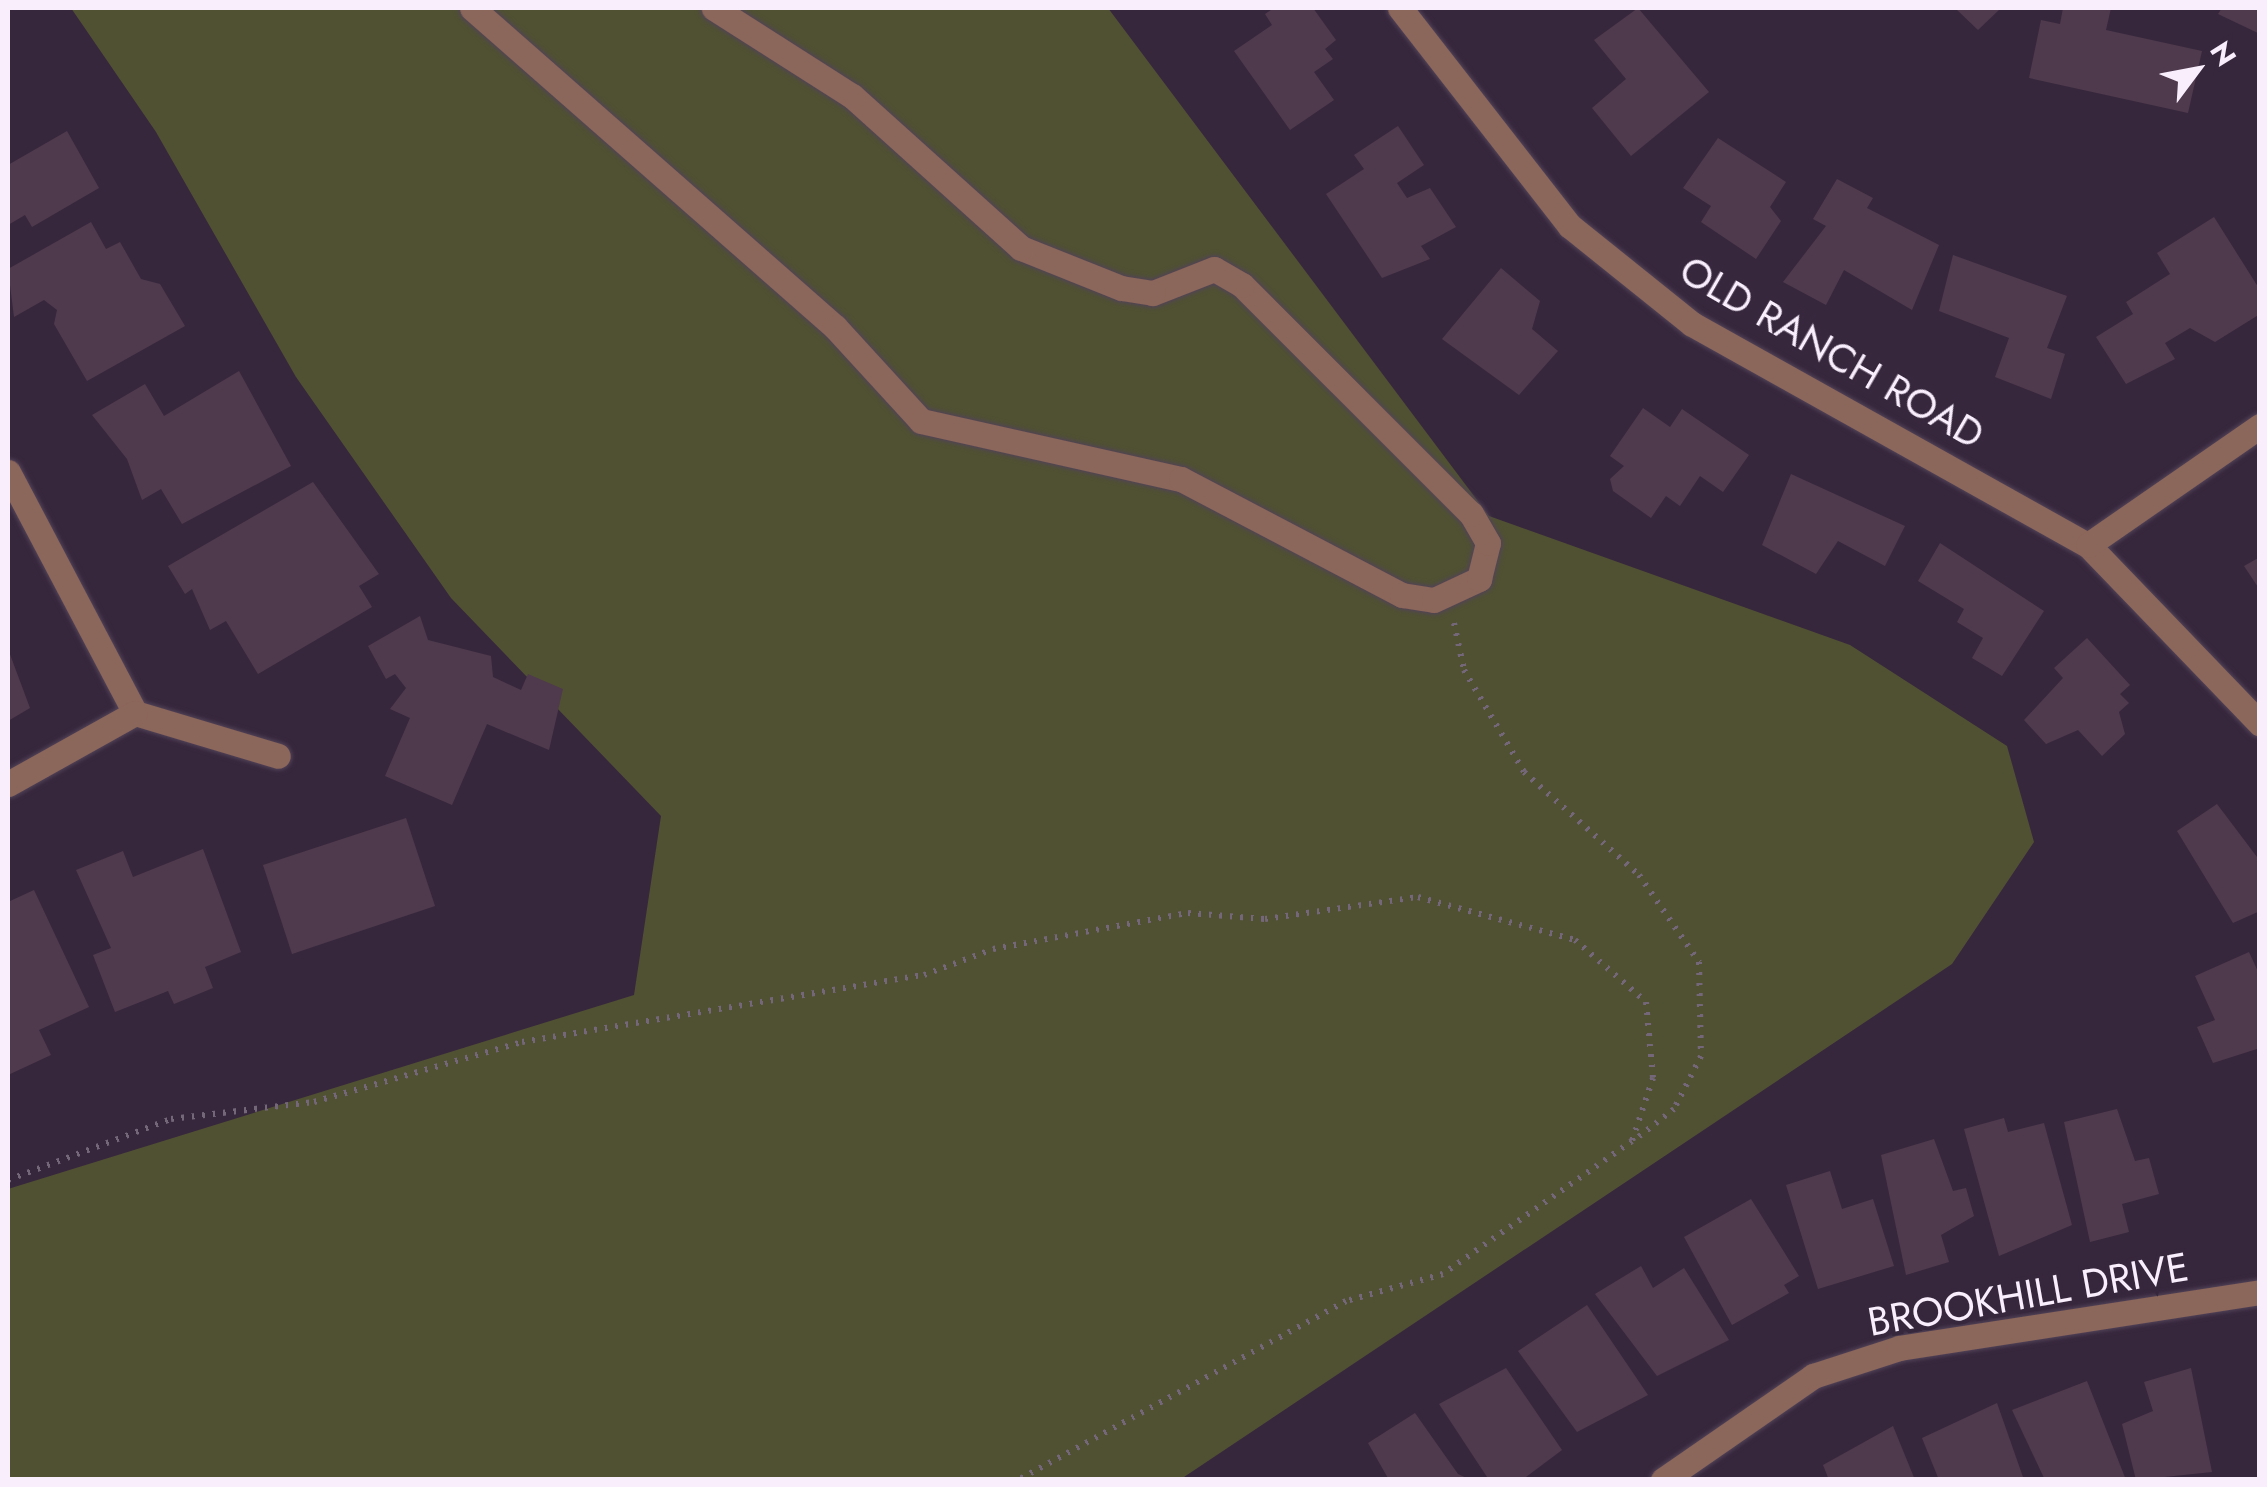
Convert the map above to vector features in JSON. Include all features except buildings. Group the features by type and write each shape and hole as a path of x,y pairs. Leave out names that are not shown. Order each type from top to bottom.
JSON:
{"street":[{"path":"472,8 835,327 921,421 1135,464 1402,595 1448,597 1480,579 1488,544 1472,514 1242,285 1214,269 1153,293 1120,288 1021,248 852,96 714,8"},
{"name":"OLD RANCH ROAD","path":"1400,8 1570,226 1692,324 2088,545 2260,724"},
{"path":"2088,545 2260,426"},
{"path":"8,472 136,713 278,756"},
{"path":"8,784 136,713"},
{"name":"BROOKHILL DRIVE","path":"1663,1480 1814,1376 1899,1348 2260,1292"}],"path":[{"path":"1018,1480 1346,1301 1443,1274 1674,1109 1701,1056 1699,962 1639,875 1524,772 1464,670 1448,597"},
{"path":"8,1180 171,1119 314,1102 522,1042 924,975 1012,945 1188,913 1265,919 1418,897 1575,940 1626,980 1646,1002 1653,1045 1648,1114 1632,1141"}],"green space":[{"path":"71,8 1108,8 1489,516 1850,645 2007,746 2034,842 1952,964 1181,1479 8,1479 8,1189 634,995 661,816 451,598 296,377 156,132"}]}
